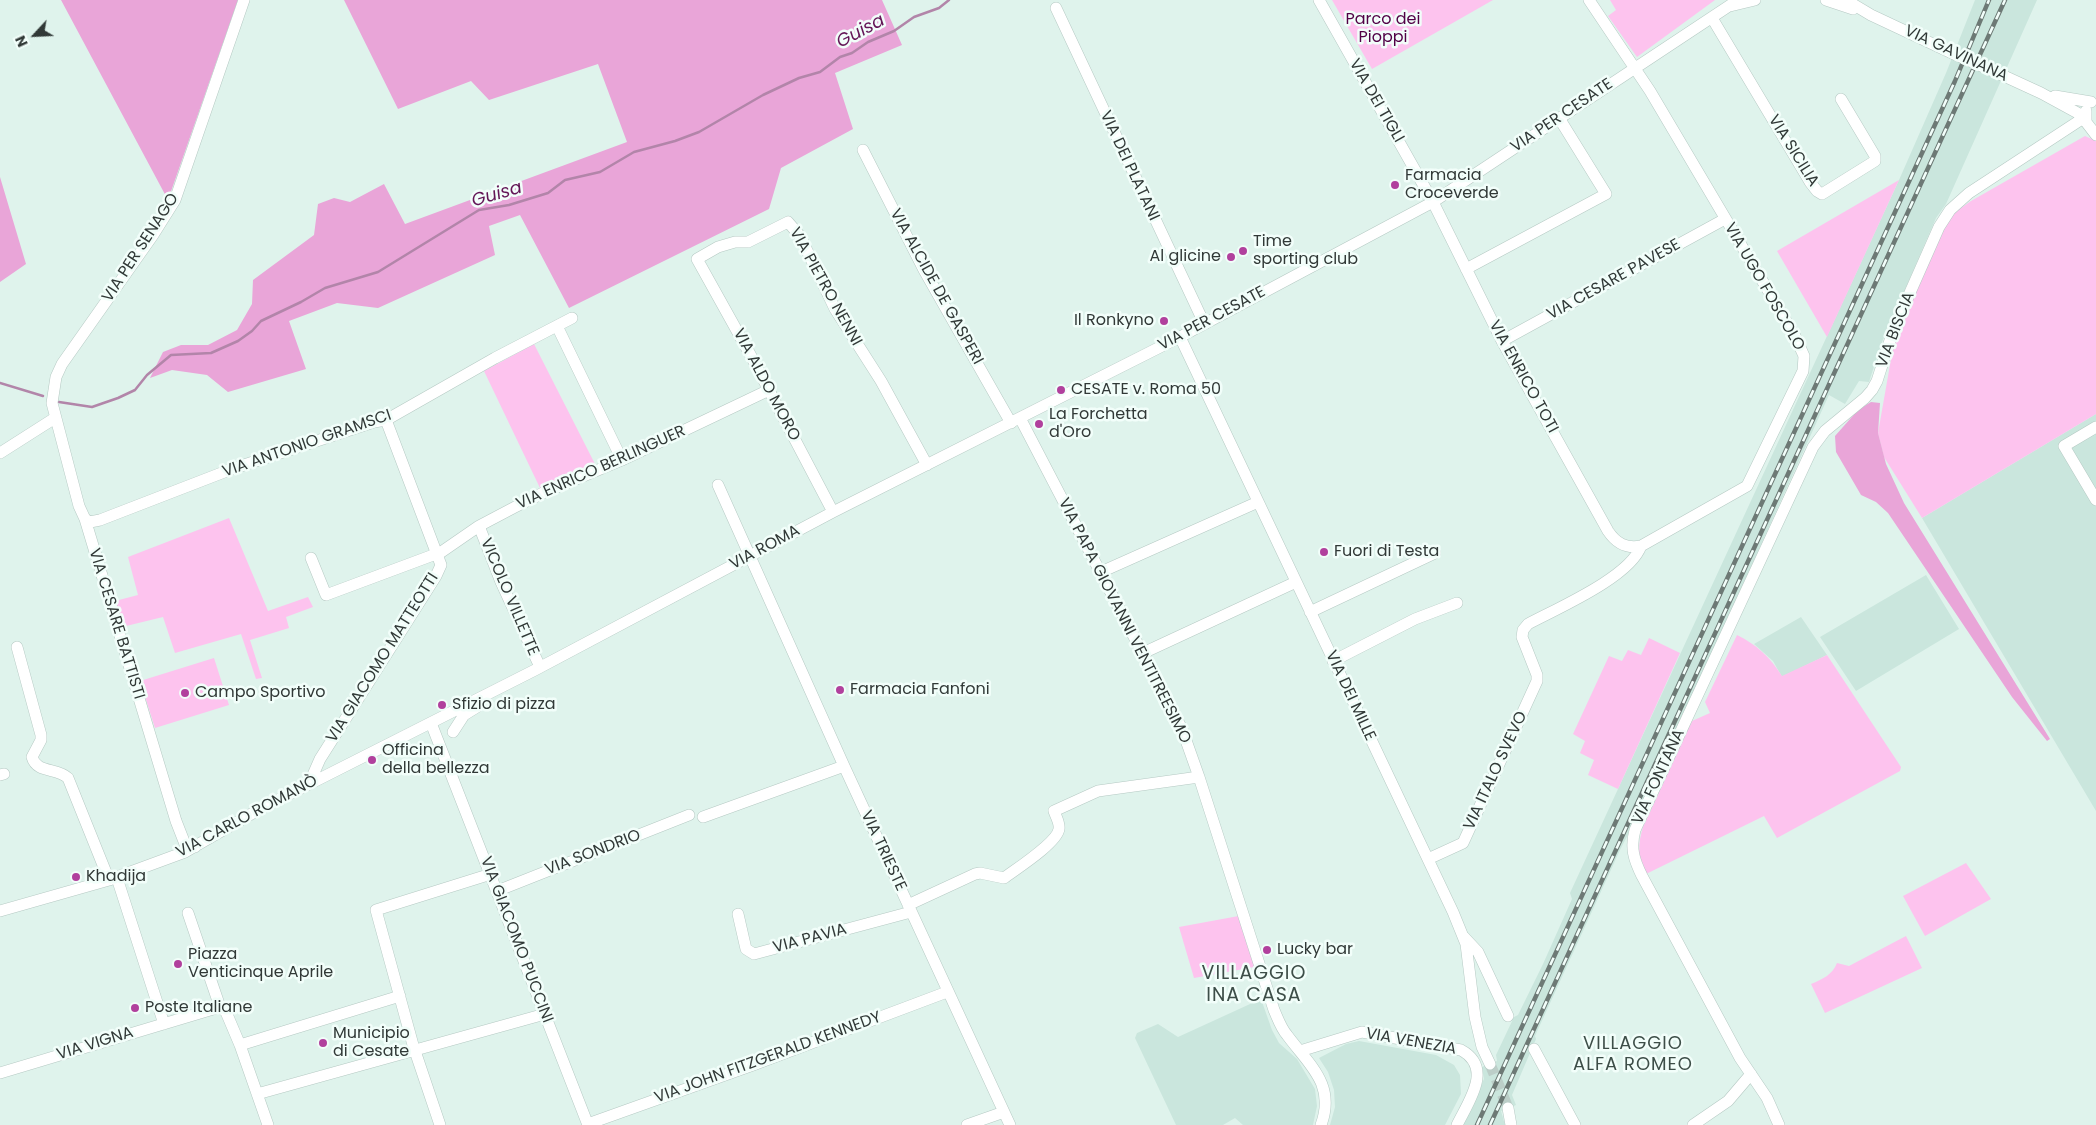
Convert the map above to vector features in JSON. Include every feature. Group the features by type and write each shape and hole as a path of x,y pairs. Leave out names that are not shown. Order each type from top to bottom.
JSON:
{"street":[{"name":"VIA PER SENAGO","path":"52,404 56,377 62,364 158,228 175,200 244,0"},
{"name":"VIA DEI TIGLI","path":"1319,0 1433,202"},
{"name":"VIA UGO FOSCOLO","path":"1533,690 1537,681 1537,675 1522,637 1523,630 1528,624 1614,577 1625,568 1640,546 1747,486 1804,364 1801,346 1635,67 1589,0"},
{"name":"VIA PER CESATE","path":"1101,377 1433,202 1733,3 1755,0"},
{"name":"VIA GAVINANA","path":"1826,0 1871,15"},
{"name":"VIA GAVINANA","path":"1846,0 1871,15 2041,93 2090,126"},
{"name":"VIA DEI PLATANI","path":"1056,8 1204,324"},
{"name":"VIA SICILIA","path":"1712,18 1810,182 1822,194 1875,161 1875,156 1841,99"},
{"name":"VIA GAVINANA","path":"2041,93 2093,100"},
{"path":"2090,126 2093,100"},
{"path":"1466,269 1606,194 1559,118"},
{"name":"VIA BISCIA","path":"1760,559 1818,439 1832,424 1866,398 1878,381 1894,331 1944,218 1958,201 1969,193 2064,132 2090,126"},
{"name":"VIA ALCIDE DE GASPERI","path":"863,150 924,270 1016,421"},
{"name":"VIA ENRICO TOTI","path":"1433,202 1502,341 1608,531 1622,545"},
{"name":"VIA CESARE PAVESE","path":"1502,341 1725,219"},
{"name":"VIA PIETRO NENNI","path":"697,259 718,247 736,242 748,242 788,222 800,236 835,309 881,381 927,465"},
{"name":"VIA ALDO MORO","path":"697,259 833,512"},
{"name":"VIA ANTONIO GRAMSCI","path":"86,519 90,522 100,520 232,469 374,422 386,420 495,358 572,318"},
{"path":"557,326 622,460"},
{"name":"VIA DEI MILLE","path":"1180,337 1463,936 1467,950 1475,1017 1482,1047 1490,1064"},
{"name":"VIA ROMA","path":"431,723 732,564 1101,377"},
{"name":"VIA ENRICO BERLINGUER","path":"311,558 326,595 436,554 479,526 543,493 622,460 769,390"},
{"name":"VIA CESARE BATTISTI","path":"52,404 81,514 86,519 176,820 187,848"},
{"path":"0,453 55,418"},
{"name":"VIA GIACOMO MATTEOTTI","path":"309,784 320,759 436,576 442,562 436,554 386,420"},
{"name":"VIA PAPA GIOVANNI VENTITREESIMO","path":"1016,421 1101,572 1182,729 1200,776 1267,992 1285,1033 1300,1051"},
{"path":"2096,426 2064,446 2096,500"},
{"name":"VIA TRIESTE","path":"718,485 947,992 1010,1125"},
{"path":"1101,572 1258,502"},
{"name":"VICOLO VILLETTE","path":"479,526 501,582 540,667"},
{"path":"1625,568 1626,559 1622,545 1640,546"},
{"path":"1310,612 1435,553"},
{"name":"VIA FONTANA","path":"1760,559 1634,830 1632,852 1642,876 1740,1058 1768,1098 1779,1125"},
{"path":"732,564 758,576"},
{"path":"1143,653 1296,582"},
{"path":"1333,661 1415,620 1457,602"},
{"path":"17,647 41,735 41,740 32,757 34,763 39,768 60,772 68,778 127,911 164,1024"},
{"name":"VIA ITALO SVEVO","path":"1428,859 1463,843 1533,690"},
{"path":"444,754 453,732 464,715 484,703 489,694"},
{"path":"453,732 454,711"},
{"name":"VIA CARLO ROMANÒ","path":"0,911 113,879 187,848 431,723"},
{"name":"VIA GIACOMO PUCCINI","path":"431,723 588,1124"},
{"path":"703,818 844,766"},
{"name":"VIA PAVIA","path":"738,914 746,949 754,954 909,908 975,874 980,873 1004,878 1050,843 1059,832 1059,823 1054,811 1098,791 1200,776"},
{"name":"VIA SONDRIO","path":"497,891 689,815"},
{"path":"440,1125 415,1049 376,910 491,874"},
{"path":"188,913 220,1007 226,1012 240,1045 268,1125"},
{"path":"1463,936 1478,952 1508,1016"},
{"name":"VIA JOHN FITZGERALD KENNEDY","path":"588,1124 753,1065 947,992"},
{"path":"240,1045 400,996"},
{"name":"VIA VIGNA","path":"0,1073 220,1007"},
{"path":"258,1094 545,1014"},
{"name":"VIA VENEZIA","path":"1300,1051 1362,1032 1461,1050 1468,1054 1472,1060 1478,1074 1478,1082 1457,1125"},
{"path":"1534,1049 1575,1125"},
{"path":"1300,1051 1311,1063 1324,1089 1326,1099 1321,1125"},
{"path":"1693,1125 1728,1101 1750,1074"},
{"path":"1508,1108 1511,1125"},
{"path":"968,1125 1004,1112"}],"shaded area":[{"path":"61,0 238,0 168,200"},
{"path":"344,0 882,0 902,45 835,73 853,129 781,168 769,209 569,308 520,215 489,226 495,255 378,308 337,303 289,321 306,369 228,392 207,375 172,370 150,378 163,352 181,345 208,345 237,330 252,304 253,280 314,235 318,204 334,198 350,202 384,184 405,224 627,142 598,64 489,100 471,81 398,109"},
{"path":"1975,0 2037,0 1946,204 1936,218 1882,342 1869,382 1859,381 1845,404 1829,395 1535,1036 1536,1039 1512,1095 1516,1105 1501,1111 1505,1125 1463,1125 1484,1079 1482,1067 1497,1061 1496,1055 1514,1017 1518,1015 1543,964 1572,899 1570,893 1899,180 1946,73"},
{"path":"0,177 26,264 0,282"},
{"path":"1871,402 1880,403 1878,433 1886,464 1904,503 2050,739 2047,741 2012,697 1888,513 1876,502 1861,495 1836,452 1835,436 1858,410"},
{"path":"2096,414 2096,811 1922,518"},
{"path":"1926,575 1959,629 1856,691 1820,637"},
{"path":"1801,617 1827,655 1782,677 1773,661 1754,644"},
{"path":"1261,999 1272,1030 1279,1043 1297,1059 1315,1089 1317,1106 1313,1125 1243,1125 1235,1118 1223,1125 1176,1125 1135,1038 1137,1033 1158,1024 1178,1037"},
{"path":"1359,1041 1436,1055 1454,1065 1460,1075 1461,1094 1445,1125 1330,1125 1335,1107 1334,1090 1328,1072 1319,1058 1346,1044"}],"green space":[{"name":"Parco dei Pioppi","path":"1332,0 1493,0 1372,69"},
{"path":"1610,0 1715,0 1637,57 1608,16 1616,10"},
{"path":"2085,136 2096,141 2096,414 1922,518 1884,457 1878,433 1894,342 1943,228 1954,213 1971,201"},
{"path":"1899,180 1827,337 1777,251"},
{"path":"534,344 595,464 540,488 484,371"},
{"path":"229,518 268,611 308,597 313,607 286,617 289,628 250,640 262,678 256,679 241,634 175,653 163,617 122,627 115,601 138,595 128,557"},
{"path":"1737,635 1762,652 1782,676 1827,655 1901,767 1900,771 1777,838 1764,816 1646,874 1641,863 1639,851 1643,827 1692,721 1710,713 1705,702"},
{"path":"1649,638 1680,653 1618,789 1588,775 1594,760 1580,753 1585,741 1573,734 1609,656 1622,661 1628,650 1641,655"},
{"name":"Campo Sportivo","path":"214,658 229,705 155,728 140,681"},
{"path":"1966,863 1991,899 1925,936 1903,896"},
{"path":"1244,915 1260,966 1194,978 1179,927"},
{"path":"1906,936 1922,968 1825,1013 1811,984 1827,976 1833,971 1837,963 1849,966"}],"waterway":[{"name":"Guisa","path":"59,402 92,407 118,398 135,390 147,375 171,355 211,353 238,341 252,331 261,321 325,288 378,272 479,210 509,205 548,193 565,180 600,172 634,152 675,141 699,132 763,95 799,78 820,72 840,57 852,53 868,42 894,31 914,17 939,8 949,0"},
{"name":"Guisa","path":"0,383 43,396"}],"tunnel":[{"path":"1490,1064 1508,1108"}],"railway":[{"path":"1477,1125 1955,81 1989,0"},
{"path":"1490,1125 2005,0"}],"place":[{"name":"Farmacia Croceverde","path":"1395,185"},
{"name":"Time sporting club","path":"1243,251"},
{"name":"Al glicine","path":"1231,257"},
{"name":"Il Ronkyno","path":"1164,321"},
{"name":"CESATE v. Roma 50","path":"1061,390"},
{"name":"La Forchetta d'Oro","path":"1039,424"},
{"name":"Fuori di Testa","path":"1324,552"},
{"name":"Farmacia Fanfoni","path":"840,690"},
{"name":"Campo Sportivo","path":"185,693"},
{"name":"Sfizio di pizza","path":"442,705"},
{"name":"Officina della bellezza","path":"372,760"},
{"name":"Khadija","path":"76,877"},
{"name":"Lucky bar","path":"1267,950"},
{"name":"Piazza Venticinque Aprile","path":"178,964"},
{"name":"Poste Italiane","path":"135,1008"},
{"name":"Municipio di Cesate","path":"323,1043"}],"district":[{"name":"VILLAGGIO INA CASA","path":"1254,985"},
{"name":"VILLAGGIO ALFA ROMEO","path":"1633,1054"}]}
